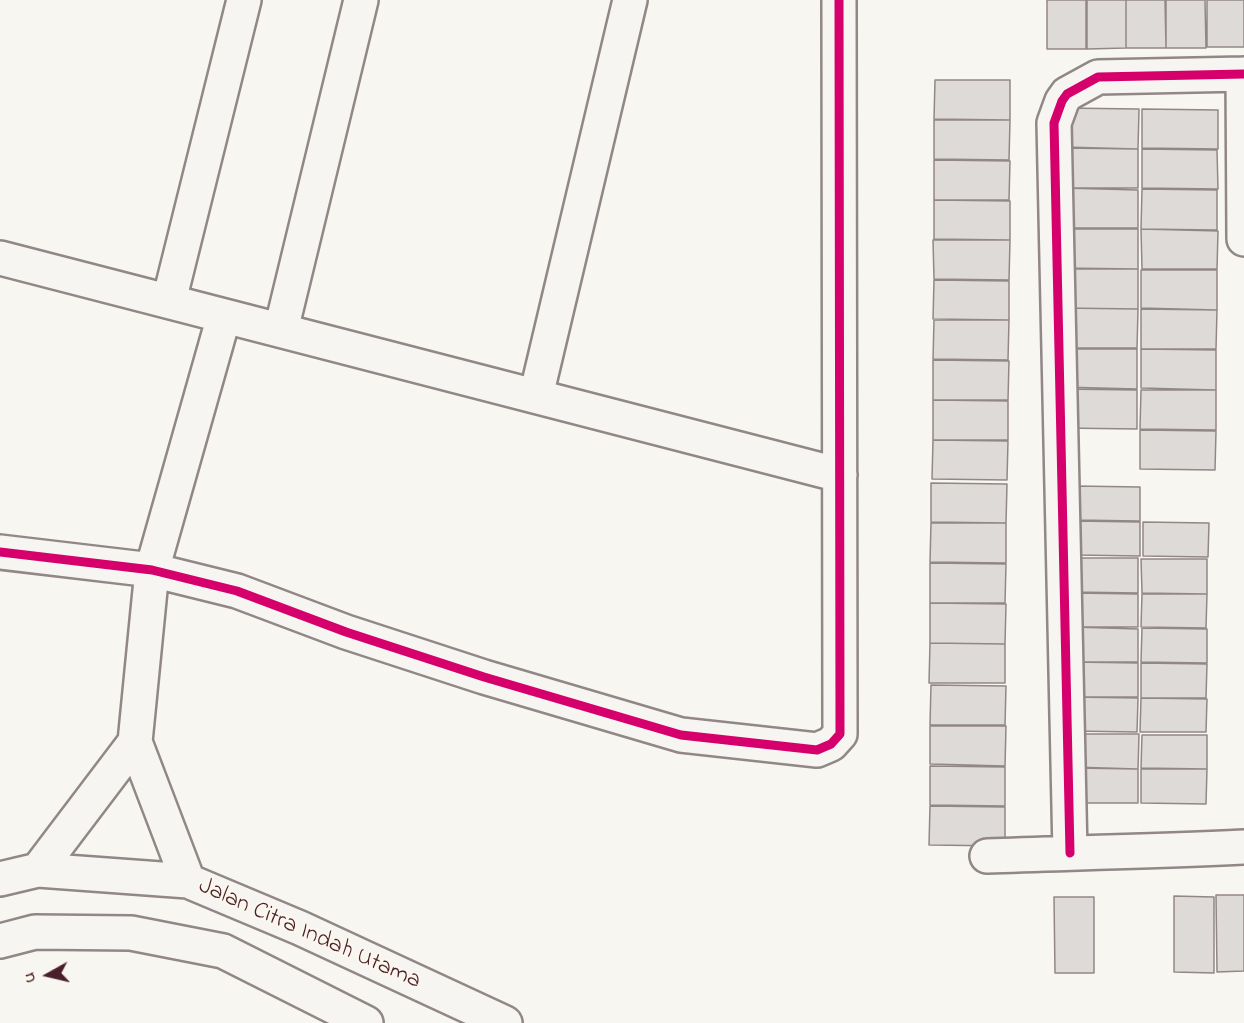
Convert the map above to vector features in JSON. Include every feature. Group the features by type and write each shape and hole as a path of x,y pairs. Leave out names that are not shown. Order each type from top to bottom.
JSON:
{"street":[{"path":"169,301 244,0"},
{"path":"281,330 361,0"},
{"path":"536,396 630,0"},
{"path":"0,552 152,570 237,591 346,632 473,673 681,735 818,750 831,744 840,734 839,0"},
{"path":"1070,853 1054,123 1067,94 1098,77 1244,74 1244,239"},
{"path":"0,258 840,475"},
{"path":"188,881 135,742 152,570 224,316"},
{"path":"38,870 135,742"},
{"path":"987,856 1244,848"},
{"name":"Jalan Citra Indah Utama","path":"0,879 38,870 188,881 300,928 505,1023"},
{"path":"0,940 35,932 131,933 223,951 366,1023"}],"building":[{"path":"1047,0 1086,0 1086,49 1047,49"},
{"path":"1087,0 1126,0 1126,48 1087,49"},
{"path":"1126,0 1165,0 1166,48 1126,48"},
{"path":"1166,0 1205,0 1206,48 1166,48"},
{"path":"1207,0 1244,0 1244,47 1207,47"},
{"path":"935,80 1010,80 1010,120 934,119"},
{"path":"1063,108 1139,109 1138,149 1063,147"},
{"path":"1142,109 1218,110 1218,149 1142,148"},
{"path":"934,120 1010,120 1009,160 934,159"},
{"path":"1063,148 1138,149 1138,188 1062,188"},
{"path":"1142,149 1217,150 1218,189 1142,188"},
{"path":"934,160 1010,161 1009,200 934,200"},
{"path":"1063,188 1138,190 1138,228 1062,228"},
{"path":"1142,189 1217,190 1217,230 1141,229"},
{"path":"934,200 1010,201 1010,240 934,239"},
{"path":"1062,229 1138,229 1138,269 1062,268"},
{"path":"1141,229 1218,231 1217,269 1142,269"},
{"path":"933,240 1010,240 1009,280 934,279"},
{"path":"1062,269 1138,269 1138,309 1061,308"},
{"path":"1141,270 1217,270 1217,310 1141,308"},
{"path":"934,280 1009,281 1009,320 933,319"},
{"path":"1062,308 1138,309 1137,348 1062,348"},
{"path":"1141,309 1217,310 1216,349 1141,349"},
{"path":"934,320 1009,320 1008,360 933,359"},
{"path":"1061,349 1137,349 1137,389 1061,387"},
{"path":"1141,349 1216,350 1216,390 1141,388"},
{"path":"933,360 1009,361 1008,400 933,400"},
{"path":"1061,389 1137,390 1137,429 1061,428"},
{"path":"1141,390 1216,390 1216,430 1140,429"},
{"path":"933,400 1008,401 1008,440 933,440"},
{"path":"1140,430 1216,431 1215,470 1140,469"},
{"path":"933,440 1008,441 1007,480 932,479"},
{"path":"931,483 1007,484 1006,523 931,522"},
{"path":"1075,486 1140,487 1140,521 1075,520"},
{"path":"1074,521 1140,522 1140,556 1075,555"},
{"path":"1143,522 1209,523 1208,557 1143,556"},
{"path":"931,523 1006,523 1006,563 930,562"},
{"path":"1073,558 1138,558 1138,593 1073,592"},
{"path":"1141,559 1207,559 1207,594 1142,593"},
{"path":"930,563 1006,564 1005,603 930,603"},
{"path":"1073,593 1138,594 1138,627 1073,627"},
{"path":"1142,594 1207,594 1206,628 1141,627"},
{"path":"930,603 1006,604 1005,644 930,643"},
{"path":"1073,627 1138,629 1138,662 1072,662"},
{"path":"1142,628 1207,629 1207,663 1141,662"},
{"path":"930,643 1005,644 1005,683 929,683"},
{"path":"1073,662 1138,663 1138,697 1072,697"},
{"path":"1141,663 1207,664 1206,698 1141,698"},
{"path":"931,685 1006,686 1005,725 930,725"},
{"path":"1072,697 1138,698 1137,732 1072,731"},
{"path":"1141,698 1207,699 1206,732 1140,732"},
{"path":"930,726 1006,726 1005,766 930,764"},
{"path":"1073,734 1139,734 1138,769 1072,767"},
{"path":"1142,735 1207,735 1207,769 1141,768"},
{"path":"930,766 1005,767 1005,806 930,805"},
{"path":"1073,768 1138,769 1138,803 1072,803"},
{"path":"1141,769 1207,769 1206,804 1141,803"},
{"path":"930,806 1005,807 1005,846 929,845"},
{"path":"1216,895 1244,895 1244,971 1217,972"},
{"path":"1174,896 1214,897 1214,973 1174,972"},
{"path":"1054,897 1094,897 1094,973 1055,973"}],"cycle path":[{"path":"0,552 152,570 237,591 346,632 484,677 681,735 817,750 831,744 840,734 839,0"},
{"path":"1070,853 1054,123 1067,94 1098,77 1244,74"}]}
